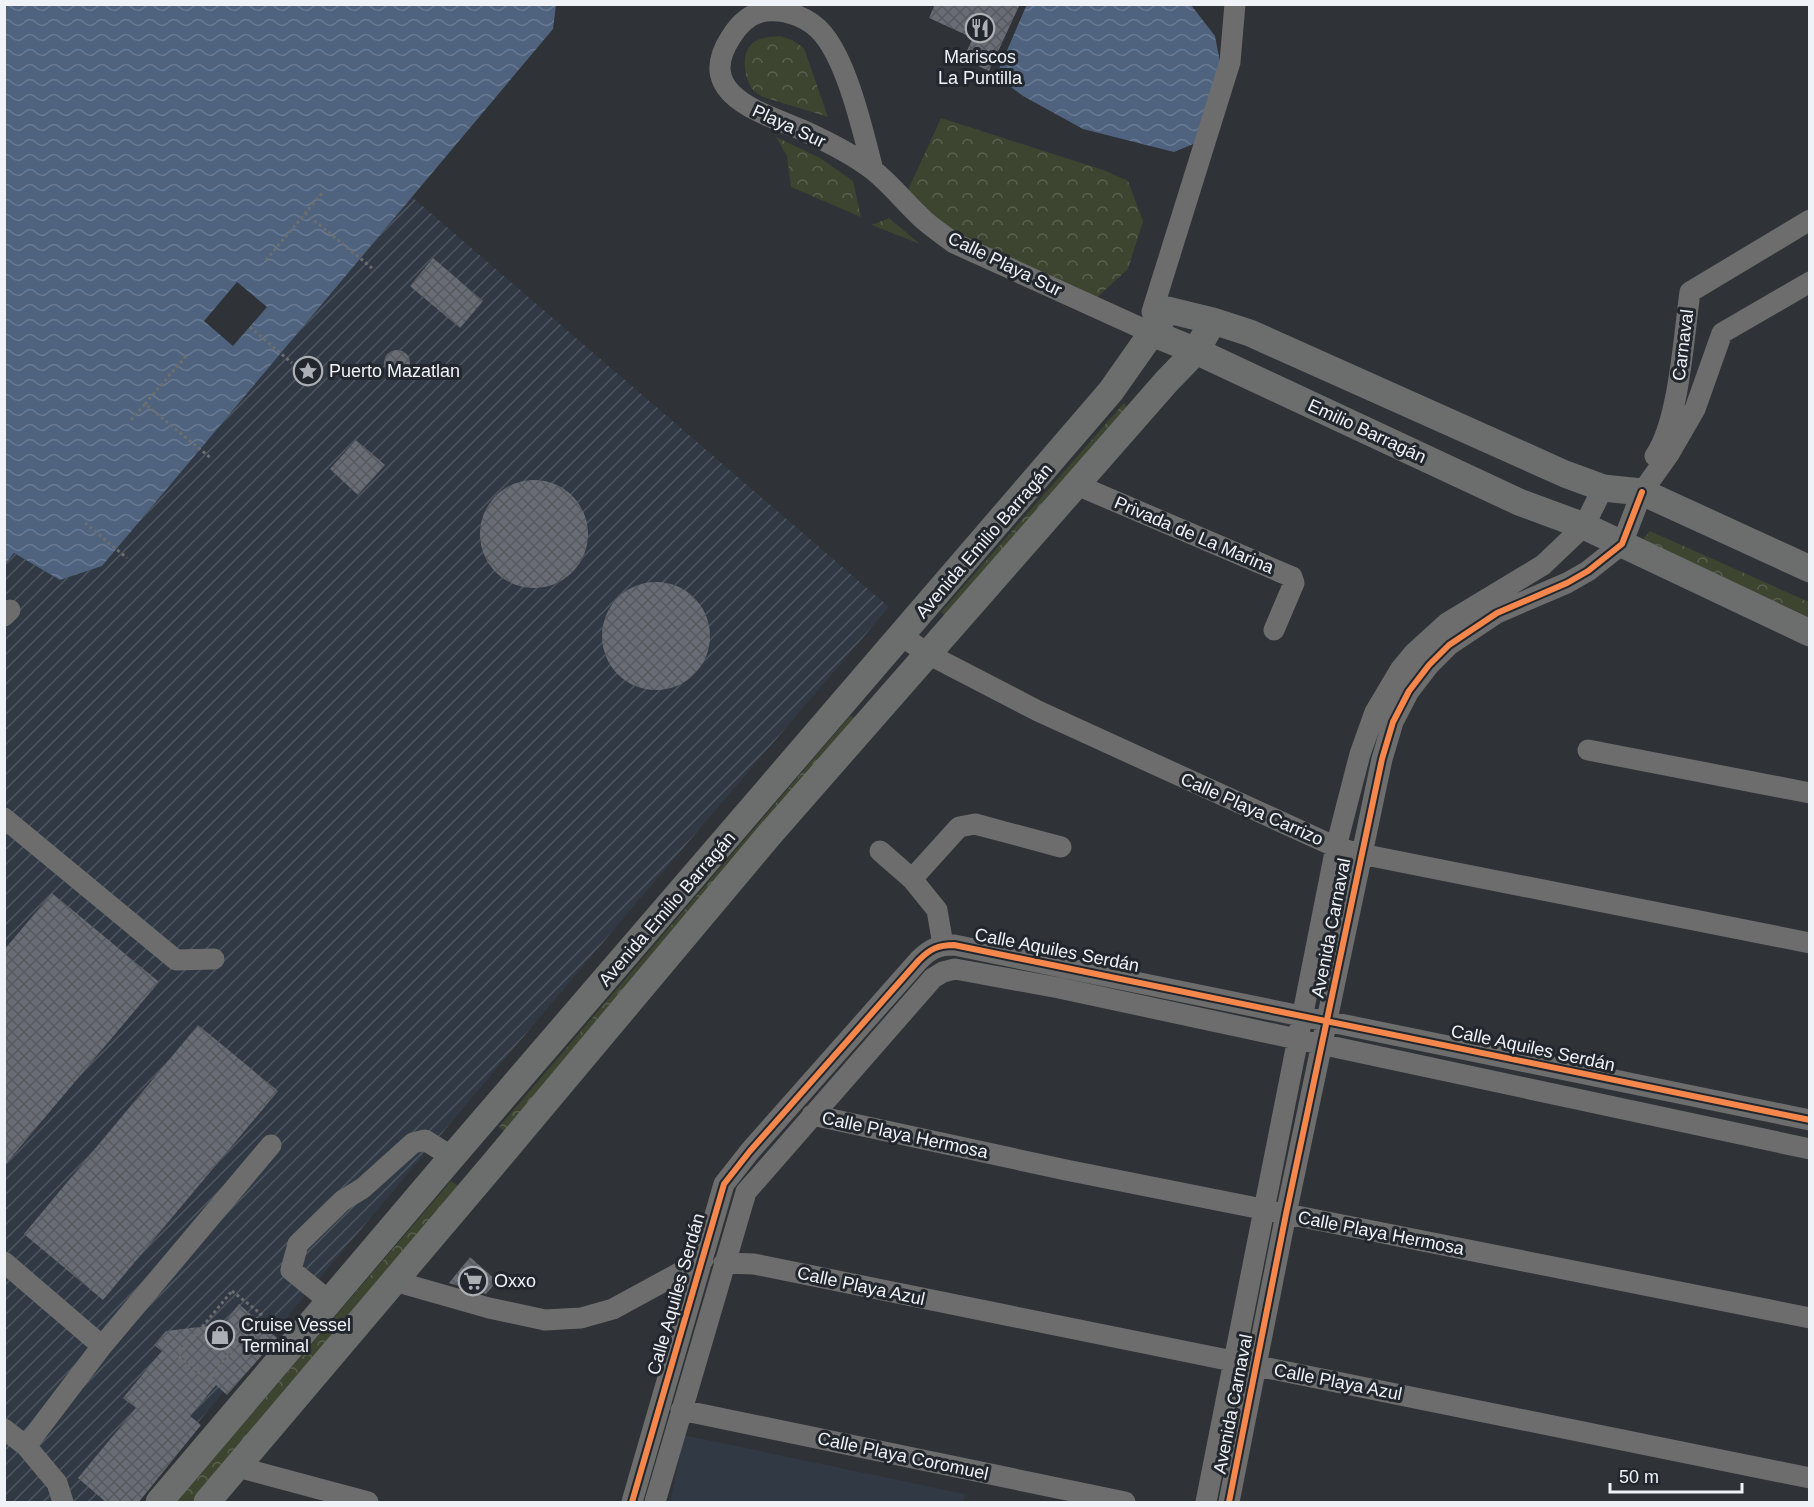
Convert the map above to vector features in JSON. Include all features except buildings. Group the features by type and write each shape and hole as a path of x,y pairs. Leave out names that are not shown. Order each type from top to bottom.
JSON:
{"main road":[{"path":"1157,318 1214,321 1250,333 1565,474 1604,488 1636,491 1809,569"},
{"name":"Emilio Barragán","path":"1157,318 1196,351 1520,502 1622,543 1809,633"},
{"name":"Avenida Emilio Barragán","path":"159,1503 458,1150 1112,392 1157,318"},
{"name":"Avenida Emilio Barragán","path":"207,1503 770,834 1167,381 1196,351 1214,321"},
{"path":"458,1150 491,1167"}],"street":[{"path":"1157,318 1230,62 1235,4"},
{"name":"Playa Sur","path":"778,10 800,16 824,34 842,67 873,170 803,131 755,111 735,98 722,76 721,65 727,43 742,22 760,12 778,10"},
{"name":"Calle Playa Sur","path":"873,170 926,222 954,243 1120,318 1157,318"},
{"name":"Carnaval","path":"1636,491 1660,449 1676,401 1690,291 1809,220"},
{"name":"Carnaval","path":"1636,491 1669,454 1695,409 1722,333 1809,282"},
{"name":"Privada de La Marina","path":"1077,485 1292,577 1294,583 1274,630"},
{"path":"1584,526 1604,488"},
{"path":"1622,543 1636,491"},
{"name":"Avenida Carnaval","path":"1206,1503 1232,1362 1304,1017 1336,847 1360,754 1375,712 1400,670 1414,653 1447,623 1544,565 1584,526"},
{"name":"Avenida Carnaval","path":"1229,1503 1361,854 1382,759 1393,722 1409,691 1449,645 1497,613 1581,575 1622,543"},
{"name":"Calle Playa Carrizo","path":"902,636 928,654 1038,711 1336,847 1361,854 1809,943"},
{"path":"1588,750 1809,793"},
{"path":"4,818 176,960 214,959"},
{"path":"912,879 959,826 966,824 975,824 1061,847"},
{"path":"880,851 912,879 937,910 943,945"},
{"name":"Calle Aquiles Serdán","path":"632,1503 724,1184 750,1151 919,960 934,948 943,945 954,945 1078,969 1809,1120"},
{"name":"Calle Aquiles Serdán","path":"658,1493 746,1192 933,978 943,972 955,969 1059,988 1809,1149"},
{"name":"Calle Playa Hermosa","path":"812,1115 1066,1170 1809,1318"},
{"path":"329,1301 291,1270 298,1245 342,1201 363,1188 413,1143 425,1140 458,1150"},
{"path":"26,1446 102,1346 271,1146"},
{"path":"750,1151 767,1166"},
{"path":"394,1281 489,1308 554,1320 581,1318 613,1309 703,1260"},
{"path":"4,1262 102,1346"},
{"name":"Calle Playa Azul","path":"724,1263 754,1264 1809,1478"},
{"name":"Calle Playa Coromuel","path":"681,1410 1125,1503"},
{"path":"4,1429 26,1446 57,1483 63,1503"},
{"path":"238,1467 366,1502"},
{"path":"639,1477 658,1493"}],"path":[{"path":"266,260 324,191"},
{"path":"305,213 372,268"},
{"path":"250,327 292,363"},
{"path":"131,420 186,356"},
{"path":"146,404 212,459"},
{"path":"85,523 127,558"},
{"path":"232,1291 261,1314 208,1380 178,1356 232,1291"}],"shaded area":[{"path":"412,197 889,607 131,1502 5,1502 5,564 14,553 60,580 102,566"},
{"path":"684,1435 965,1494 964,1502 670,1502"}],"green space":[{"path":"780,36 804,48 828,117 763,97 755,92 749,83 745,57 749,47 759,39"},
{"path":"941,118 1106,171 1128,181 1143,221 1128,269 1093,301 950,235 908,190"},
{"path":"776,137 820,158 853,181 861,217 791,187 787,156"},
{"path":"889,218 920,244 872,225"},
{"path":"1124,403 1130,411 950,619 941,612"},
{"path":"1650,531 1809,602 1809,626 1650,553 1643,539"},
{"path":"850,716 859,720 509,1135 499,1127"},
{"path":"451,1181 461,1188 193,1502 176,1502"}],"water":[{"path":"1027,4 1191,5 1215,36 1221,67 1198,142 1174,152 1083,129 1023,96 996,76"},
{"path":"5,5 556,5 553,29 102,566 60,580 14,553 5,564"}],"pier":[{"path":"237,282 267,307 233,346 204,321"}],"cycle path":[{"path":"1229,1502 1286,1214 1382,759 1393,722 1409,691 1429,665 1449,645 1497,613 1567,583 1588,571 1622,544 1642,492"},
{"path":"632,1502 724,1184 750,1151 919,960 931,950 939,947 954,945 1810,1120"}],"place":[{"name":"Mariscos La Puntilla","path":"980,28"},
{"name":"Puerto Mazatlan","path":"308,371"},
{"name":"Oxxo","path":"473,1281"},
{"name":"Cruise Vessel Terminal","path":"220,1335"}]}
